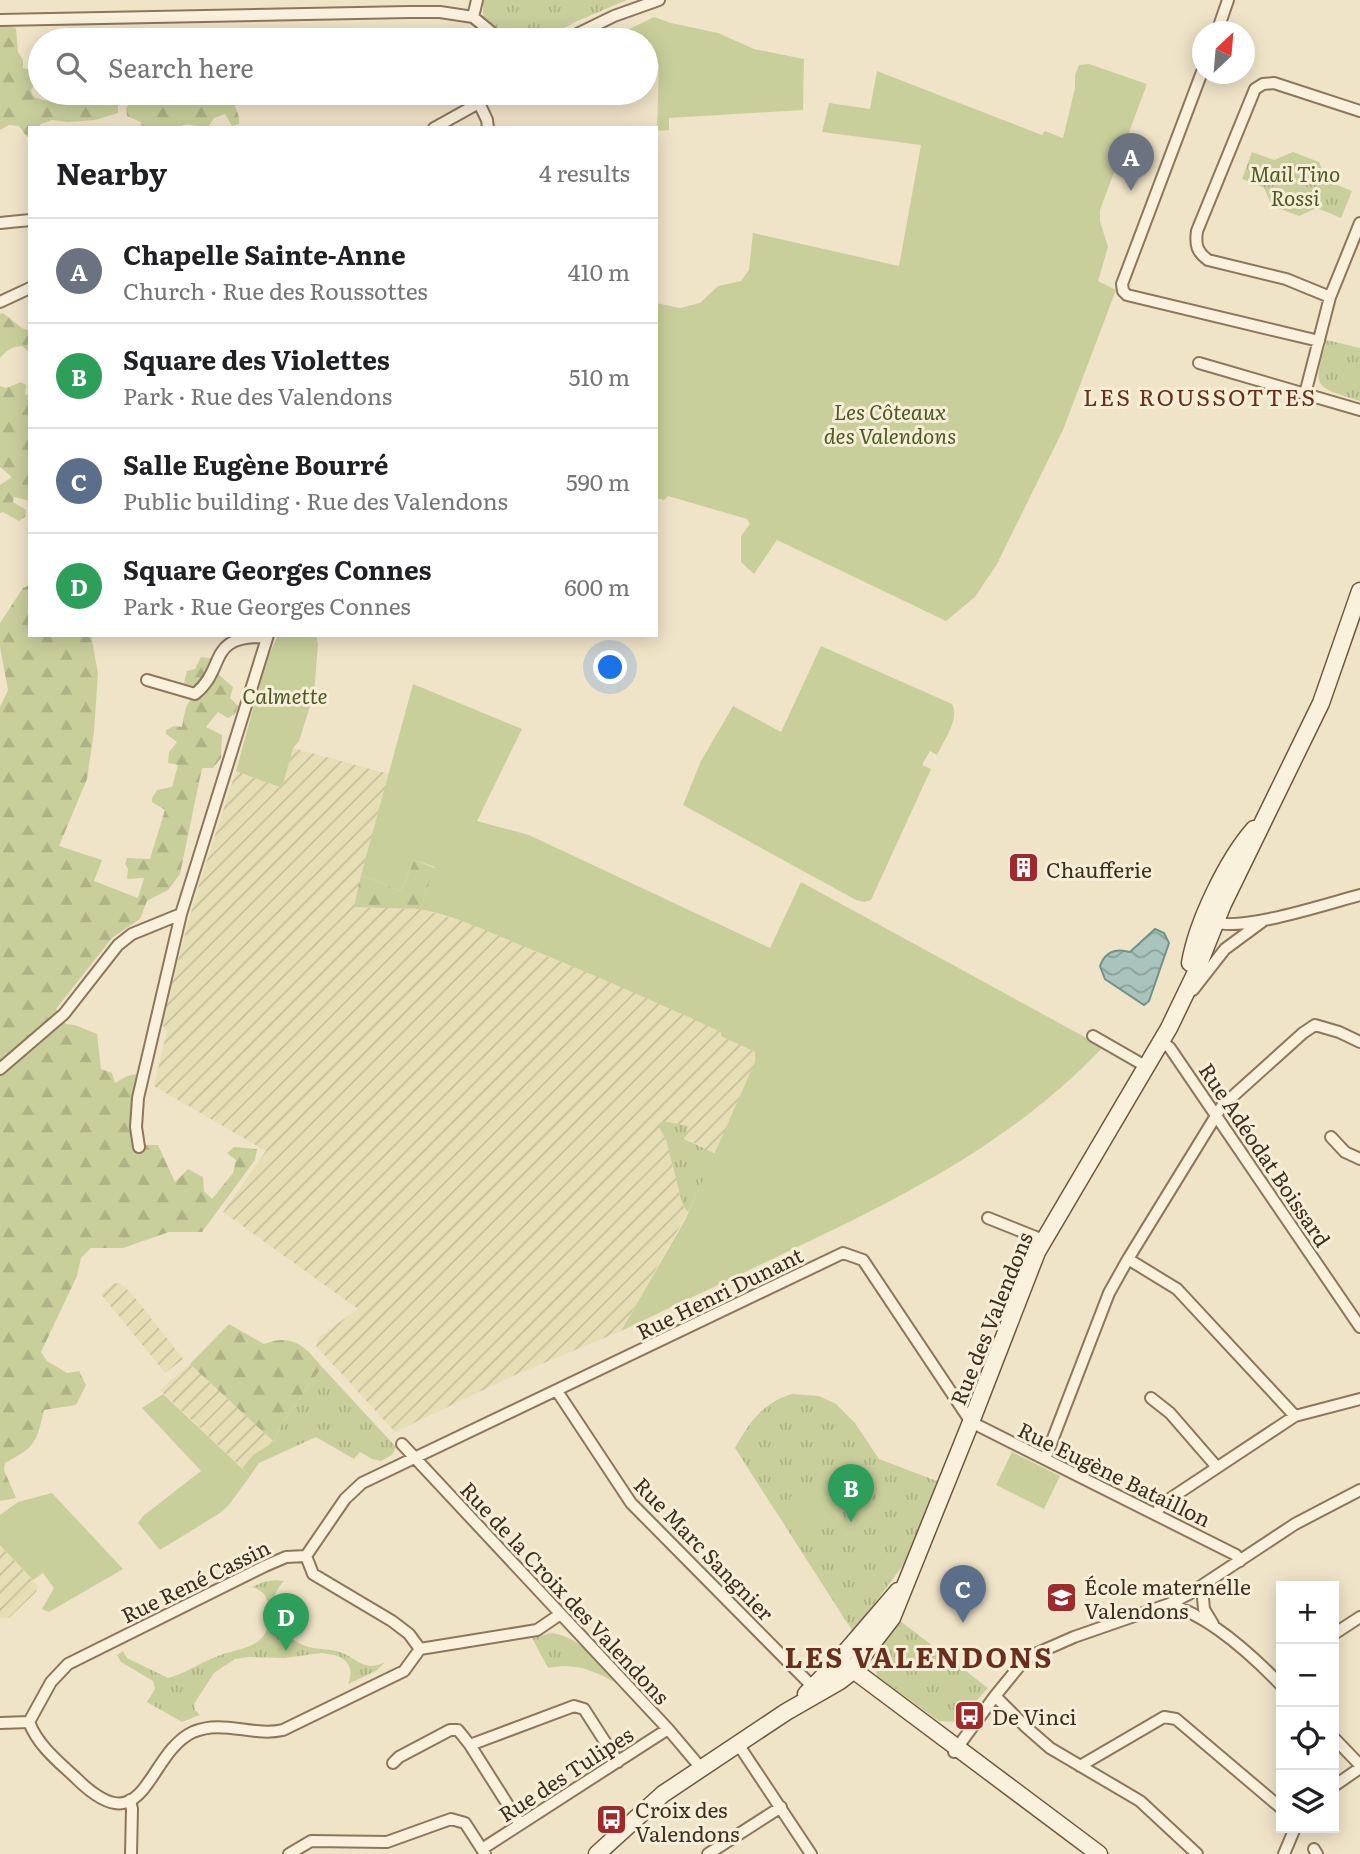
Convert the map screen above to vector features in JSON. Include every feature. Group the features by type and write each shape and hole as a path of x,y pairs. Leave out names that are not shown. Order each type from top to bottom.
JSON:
{"main road":[{"name":"Rue des Valendons","path":"847,1668 877,1627 892,1618 1043,1240 1147,1067 1175,1015 1195,942 1210,925 1237,850 1264,816 1321,703 1360,591"},
{"path":"877,1627 868,1668 870,1678 894,1701"},
{"path":"786,1712 813,1687 847,1668"},
{"path":"847,1668 894,1701 1084,1854"},
{"path":"597,1854 663,1794 786,1712 841,1681 847,1668"},
{"path":"847,1668 955,1751 1099,1854"}],"street":[{"path":"359,0 360,13"},
{"path":"473,17 477,0"},
{"path":"590,28 659,0"},
{"path":"1221,21 1228,0"},
{"path":"0,20 440,12 473,17 486,28"},
{"path":"1330,297 1286,279 1208,260 1199,253 1195,242 1255,89 1263,84 1274,83 1360,111"},
{"path":"1197,84 1122,284 1123,291 1128,295 1319,341"},
{"path":"438,126 475,105"},
{"path":"480,105 488,126"},
{"path":"0,223 28,220"},
{"path":"1305,394 1330,297 1360,223"},
{"path":"0,302 28,289"},
{"path":"1199,363 1360,410"},
{"path":"147,680 195,694 203,687 217,658 227,645 244,637"},
{"path":"139,1147 136,1127 138,1098 181,914 268,637"},
{"path":"1230,945 1219,942 1210,925 1264,920 1360,895"},
{"path":"0,1069 64,1014 118,945 132,934 181,914"},
{"path":"1175,1015 1211,965 1230,945 1264,920"},
{"path":"1045,1459 1109,1293 1222,1106 1315,1025 1360,1042"},
{"path":"1093,1037 1147,1067"},
{"name":"Rue Adéodat Boissard","path":"1162,1041 1170,1048 1216,1114 1360,1327"},
{"path":"1331,1137 1345,1152 1360,1159"},
{"path":"988,1218 1043,1240"},
{"name":"Rue Henri Dunant","path":"416,1458 844,1253 863,1260 971,1422"},
{"path":"1128,1259 1177,1289 1295,1416"},
{"name":"Rue Marc Sangnier","path":"557,1391 631,1503 813,1687"},
{"path":"1152,1398 1170,1413 1216,1466"},
{"path":"1156,1514 1162,1504 1295,1416 1360,1399"},
{"name":"Rue Eugène Bataillon","path":"971,1422 1236,1555 1240,1561"},
{"name":"Rue de la Croix des Valendons","path":"402,1444 668,1729 701,1768"},
{"path":"416,1458 399,1464 353,1490 306,1556 313,1574 392,1621 409,1634 420,1649"},
{"path":"955,1751 1026,1658 1074,1637 1169,1604 1202,1587 1295,1524 1360,1490"},
{"name":"Rue René Cassin","path":"29,1722 51,1682 68,1664 265,1566 286,1557 306,1556"},
{"path":"1202,1587 1204,1609 1216,1629"},
{"path":"1169,1604 1216,1629 1276,1672"},
{"path":"0,1723 29,1722 39,1741 92,1793 107,1801 130,1800 144,1791 167,1754 191,1733 215,1727 265,1732 292,1727 404,1671 420,1649 537,1630 559,1615"},
{"path":"1339,1631 1360,1617"},
{"path":"995,1696 1050,1748 1140,1801 1197,1854"},
{"path":"470,1745 569,1707 580,1706 618,1762"},
{"path":"1080,1766 1170,1716 1276,1804"},
{"name":"Rue des Tulipes","path":"289,1854 311,1841 387,1842 451,1819 465,1823 484,1851 520,1824 668,1729"},
{"path":"393,1763 399,1757 450,1730 460,1732 520,1824"},
{"path":"1339,1743 1360,1766 1339,1782"},
{"path":"738,1744 811,1854"},
{"path":"130,1800 131,1854"},
{"path":"708,1854 781,1807"},
{"path":"1284,1854 1293,1833"}],"shaded area":[{"path":"293,748 389,774 361,875 355,907 420,909 482,927 536,952 627,988 721,1032 721,1036 755,1052 756,1062 716,1154 684,1138 687,1126 659,1125 666,1140 683,1206 688,1212 621,1331 517,1374 395,1432 316,1346 319,1337 358,1309 223,1212 266,1151 154,1086 167,1031 161,1023 196,894 236,771 282,788"},
{"path":"115,1283 121,1284 132,1294 183,1359 165,1373 101,1294"},
{"path":"190,1364 274,1442 254,1454 242,1468 160,1390"},
{"path":"0,1545 38,1586 36,1592 9,1618 0,1618"}],"green space":[{"path":"483,0 627,0 564,28 498,28 483,17"},
{"path":"654,17 718,33 754,49 804,59 803,110 669,118 669,130 658,131 658,28 632,28"},
{"path":"0,24 16,28 18,52 23,60 23,68 28,69 28,105 118,105 118,113 95,120 52,120 40,126 28,126 28,137 19,126 9,125 0,130"},
{"name":"Les Côteaux des Valendons","path":"1089,64 1147,84 1100,210 1100,221 1108,247 1098,281 1116,290 1063,430 997,564 975,597 946,621 777,540 754,574 741,562 741,536 750,524 747,519 668,496 664,500 658,498 658,303 680,308 700,303 718,286 741,281 749,270 753,233 899,266 921,145 822,132 829,103 870,109 877,71 1042,135 1045,131 1063,138 1079,65"},
{"path":"128,105 234,105 239,124 232,126 225,114 214,118 209,126 140,126 141,122 127,116"},
{"name":"Mail Tino Rossi","path":"1252,152 1274,160 1293,152 1319,162 1327,181 1352,191 1341,218 1317,208 1299,216 1272,206 1264,188 1242,179"},
{"path":"3,313 28,330 28,351 18,346 9,349 0,358 0,314"},
{"path":"1327,340 1360,348 1360,401 1333,392 1320,383 1320,368"},
{"path":"21,382 26,385 25,394 28,395 28,500 14,497 13,502 26,510 25,517 19,521 0,513 0,485 12,477 0,467 0,386 6,388"},
{"path":"28,586 28,637 91,637 98,673 94,732 87,779 59,846 102,860 94,881 138,898 144,878 127,879 128,869 125,864 127,858 150,859 165,810 152,802 152,798 157,790 172,787 178,765 168,763 169,752 177,742 166,734 166,730 174,726 182,727 187,705 203,689 184,683 187,671 195,669 201,657 218,659 218,674 233,687 230,698 238,706 235,714 228,718 218,712 206,727 222,735 221,758 213,768 202,768 180,874 168,890 147,901 140,919 112,938 56,1009 66,1024 97,1034 101,1069 112,1073 115,1083 127,1076 144,1073 146,1093 133,1121 146,1145 158,1145 175,1182 188,1169 203,1177 204,1191 212,1199 233,1173 236,1160 227,1153 234,1147 257,1149 255,1160 202,1232 169,1232 123,1248 91,1248 81,1258 77,1276 41,1352 47,1361 67,1373 79,1371 86,1385 76,1405 44,1410 33,1443 23,1453 5,1463 4,1470 16,1498 0,1501 0,707 8,690 0,647 0,623 23,588"},
{"name":"Calmette","path":"277,637 316,637 314,694 299,741 293,748 282,788 236,771 266,662"},
{"path":"821,646 952,704 954,710 950,730 937,755 930,751 922,765 931,769 871,900 864,902 683,805 701,761 733,706 781,732"},
{"path":"413,684 522,729 477,821 529,835 770,948 801,882 1103,1047 1033,1111 956,1164 832,1230 621,1331 685,1220 755,1062 755,1052 721,1036 721,1032 608,982 467,923 420,909 435,867 414,860 401,891 361,875"},
{"path":"414,860 435,868 420,909 354,907 361,875 401,891"},
{"path":"663,1121 688,1126 684,1139 716,1154 688,1212 683,1206 666,1140 658,1125"},
{"path":"229,1324 264,1344 282,1340 297,1344 310,1353 322,1367 281,1425 274,1442 190,1364"},
{"path":"322,1367 396,1447 392,1455 381,1461 360,1452 354,1459 316,1437 259,1463 250,1476 242,1468 254,1454 274,1442 281,1425"},
{"path":"163,1394 250,1476 220,1513 160,1550 138,1523 143,1516 201,1471 142,1408"},
{"path":"792,1394 819,1396 836,1404 855,1423 879,1459 937,1481 904,1564 853,1632 735,1448 765,1408"},
{"path":"1012,1452 1060,1476 1044,1509 996,1485"},
{"path":"849,1458 870,1489 810,1530 789,1498"},
{"path":"52,1493 123,1569 49,1612 42,1609 54,1588 43,1573 33,1580 0,1545 0,1515 18,1502"},
{"path":"275,1580 284,1581 275,1597 275,1615 291,1638 308,1647 343,1653 365,1665 385,1662 376,1671 348,1684 349,1666 334,1655 322,1653 284,1658 235,1659 214,1673 194,1704 200,1715 182,1722 147,1702 155,1689 153,1681 121,1662 117,1655 123,1651 127,1658 168,1678 253,1644 261,1639 269,1621 265,1596 252,1587"},
{"path":"899,1620 988,1688 957,1722 939,1721 877,1676 874,1661"},
{"path":"551,1633 562,1635 579,1644 614,1682 582,1668 548,1668 532,1638"}],"water":[{"path":"1155,929 1164,933 1169,943 1149,1001 1144,1005 1105,979 1100,966 1108,954 1116,951 1130,952"}],"place":[{"name":"Chapelle Sainte-Anne","path":"1131,191"},
{"name":"Chaufferie","path":"1023,868"},
{"name":"Square des Violettes","path":"851,1522"},
{"name":"École maternelle Valendons","path":"1061,1597"},
{"name":"Salle Eugène Bourré","path":"963,1623"},
{"name":"Square Georges Connes","path":"286,1651"},
{"name":"De Vinci","path":"969,1715"},
{"name":"Croix des Valendons","path":"612,1820"}],"district":[{"name":"LES ROUSSOTTES","path":"1200,396"},
{"name":"LES VALENDONS","path":"919,1656"}]}
